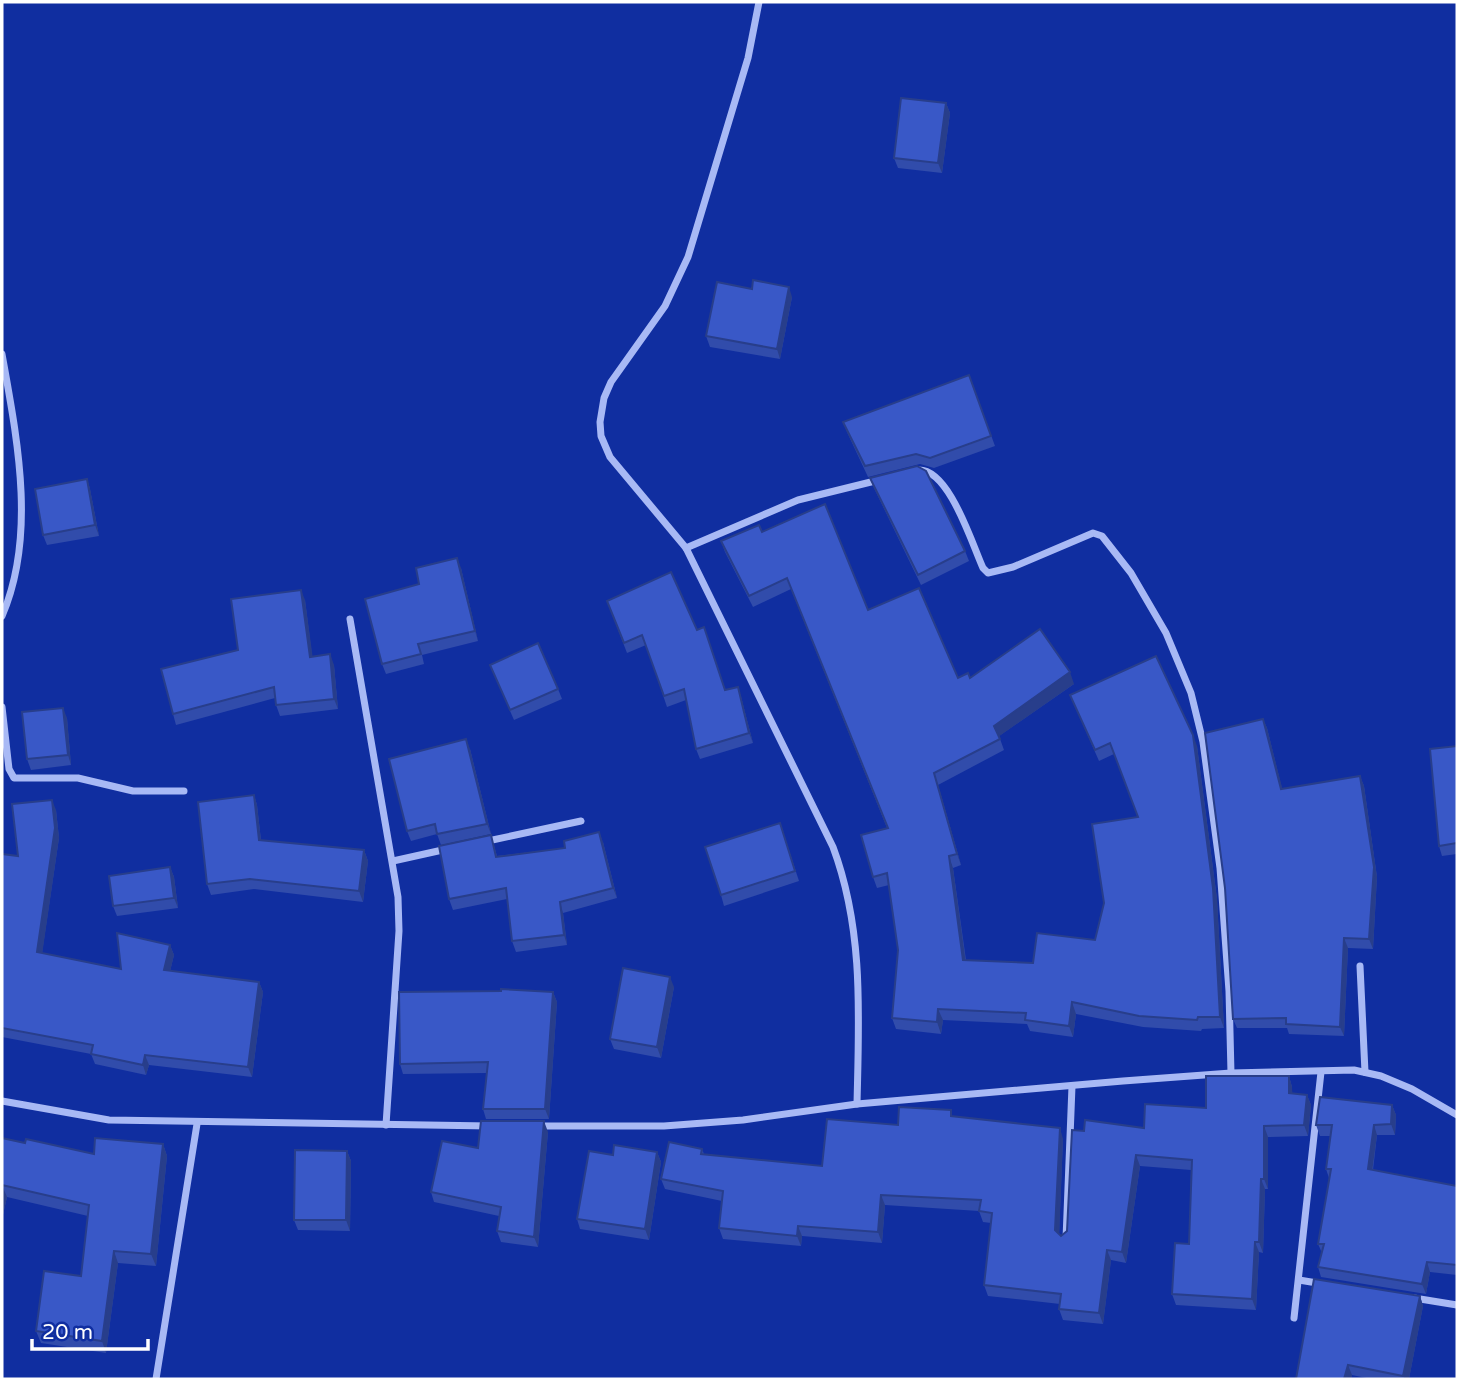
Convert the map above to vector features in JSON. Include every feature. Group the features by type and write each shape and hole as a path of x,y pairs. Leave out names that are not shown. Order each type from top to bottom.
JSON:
{"street":[{"path":"758,2 748,58 688,257 665,306 611,382 604,398 601,436 610,457 686,548 797,770 842,872 855,929 859,1006 857,1104"},
{"path":"2,355 19,459 20,496 16,569 2,616"},
{"path":"914,471 927,470 947,491 983,568 988,573 1013,567 1081,536 1093,533 1102,536 1131,573 1166,633 1191,693 1203,742 1216,832 1229,991 1231,1073"},
{"path":"686,548 798,500 888,478"},
{"path":"350,619 393,861 399,931 386,1125"},
{"path":"2,707 9,769 14,778 78,778 133,791 184,791"},
{"path":"474,844 581,821"},
{"path":"393,861 460,846"},
{"path":"1360,967 1365,1072"},
{"path":"1294,1318 1321,1072"},
{"path":"531,1126 691,1124 743,1120 857,1104 1231,1073 1365,1072 1412,1089 1457,1115"},
{"path":"1065,1241 1072,1086"},
{"path":"2,1101 81,1117 197,1124 504,1126"},
{"path":"156,1379 197,1124"},
{"path":"1299,1280 1339,1286"},
{"path":"1405,1297 1457,1305"}],"building":[{"path":"901,98 946,103 938,163 894,158"},
{"path":"753,280 789,287 777,349 706,336 717,282 752,289"},
{"path":"969,375 991,436 930,458 916,454 865,466 843,422"},
{"path":"917,466 926,471 965,551 918,575 870,478"},
{"path":"87,479 95,525 43,535 35,489"},
{"path":"825,504 868,610 919,588 958,678 968,673 970,678 1040,629 1070,672 994,726 1000,739 934,773 957,854 949,856 963,960 1033,963 1037,933 1095,940 1104,903 1092,824 1138,817 1110,743 1095,750 1070,695 1156,656 1193,735 1213,888 1220,1017 1198,1017 1197,1020 1139,1016 1072,1002 1069,1026 1025,1020 1026,1013 938,1009 937,1022 892,1018 898,950 887,873 873,877 861,835 888,828 787,578 749,596 721,541 759,525 762,532"},
{"path":"457,558 475,631 418,644 421,654 382,664 365,599 419,584 416,568"},
{"path":"671,572 697,630 704,627 725,690 738,687 749,733 696,749 684,689 664,696 642,635 624,643 607,601"},
{"path":"301,590 310,657 330,654 334,699 276,705 274,687 173,714 161,669 238,650 231,599"},
{"path":"538,643 558,689 510,710 490,665"},
{"path":"63,708 68,755 27,759 22,712"},
{"path":"1263,719 1281,789 1360,776 1374,867 1369,939 1344,938 1340,1027 1286,1024 1286,1018 1233,1019 1225,888 1205,733"},
{"path":"466,739 487,824 437,834 435,824 407,831 389,759"},
{"path":"1457,746 1457,843 1439,846 1430,749"},
{"path":"254,795 259,840 364,850 359,891 250,879 207,884 198,802"},
{"path":"52,800 55,828 37,952 121,969 117,933 170,945 164,970 259,982 248,1067 145,1055 143,1065 91,1054 93,1045 2,1028 2,854 18,856 12,804"},
{"path":"780,823 795,871 721,895 705,847"},
{"path":"599,832 613,888 560,902 564,935 512,941 506,888 449,899 439,846 491,835 496,857 565,848 564,841"},
{"path":"170,867 174,898 113,906 109,876"},
{"path":"623,968 670,977 657,1047 610,1039"},
{"path":"501,989 553,992 545,1109 483,1109 488,1062 400,1064 399,992"},
{"path":"1206,1076 1289,1076 1289,1093 1307,1095 1304,1125 1264,1126 1264,1179 1261,1179 1259,1242 1255,1242 1252,1299 1172,1294 1175,1243 1189,1244 1192,1160 1136,1155 1122,1252 1107,1250 1099,1313 1059,1309 1061,1294 984,1285 992,1213 979,1211 981,1200 881,1195 878,1232 798,1226 797,1236 719,1228 723,1191 661,1179 669,1142 702,1149 701,1154 822,1166 827,1119 898,1125 899,1107 951,1110 951,1116 1060,1128 1055,1230 1061,1236 1067,1231 1072,1130 1084,1131 1085,1120 1144,1128 1145,1104 1206,1108"},
{"path":"1320,1097 1392,1105 1391,1124 1374,1125 1368,1169 1457,1186 1457,1265 1427,1262 1422,1284 1318,1267 1324,1244 1318,1244 1331,1169 1326,1169 1332,1125 1316,1125"},
{"path":"481,1121 544,1121 534,1237 497,1231 501,1207 431,1192 442,1141 478,1148"},
{"path":"2,1138 25,1143 26,1139 94,1154 95,1138 163,1144 151,1254 114,1251 102,1341 36,1331 44,1271 81,1276 89,1205 2,1185"},
{"path":"614,1145 657,1152 645,1229 577,1219 589,1151 613,1155"},
{"path":"295,1150 347,1151 346,1220 294,1220"},
{"path":"1314,1279 1420,1296 1403,1376 1348,1365 1344,1379 1296,1379"}]}
